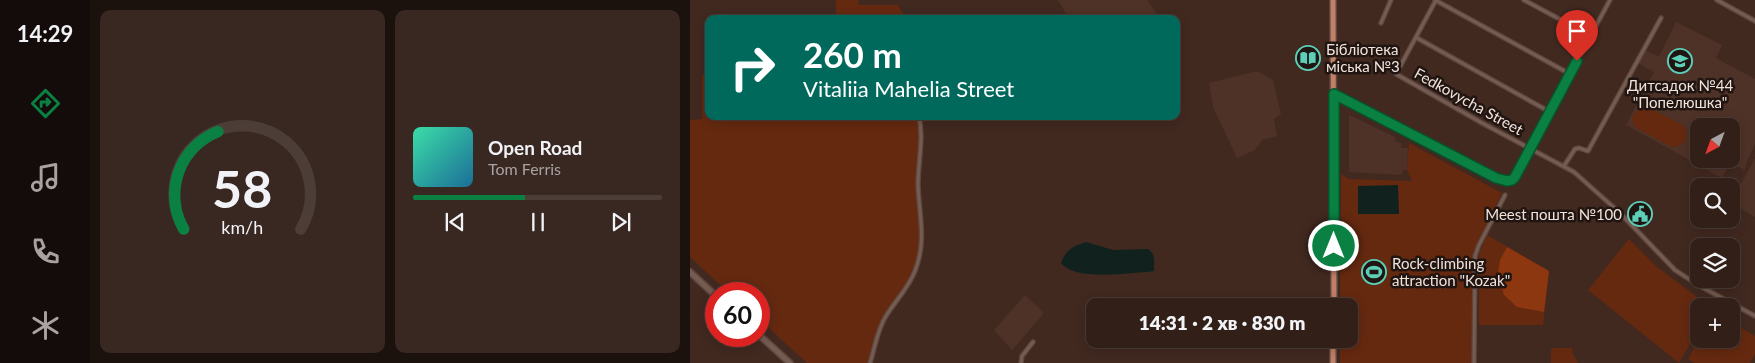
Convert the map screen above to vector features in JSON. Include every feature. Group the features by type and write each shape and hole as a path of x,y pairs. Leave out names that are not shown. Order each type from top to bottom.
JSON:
{"main road":[{"path":"1334,0 1334,298"},
{"path":"690,272 705,286"},
{"path":"770,345 790,363"},
{"path":"1333,363 1334,348"}],"street":[{"path":"1380,23 1391,0"},
{"path":"1550,112 1417,38 1436,0 1570,74"},
{"path":"1524,0 1591,36"},
{"path":"1334,94 1496,178 1507,181 1512,180 1610,0"},
{"path":"1718,0 1755,20"},
{"path":"1564,166 1575,149 1588,151 1661,18"},
{"name":"Fedkovycha Street","path":"1417,38 1396,74 1574,172 1630,223 1675,270 1698,285 1755,316"},
{"path":"870,363 882,323 909,285 919,259 922,225 918,184 921,133 919,120"},
{"path":"1474,363 1475,256 1478,245 1505,195"},
{"path":"1021,363 1022,356 1033,342"}],"shaded area":[{"path":"836,0 858,0 859,5 898,5 904,15 836,15"},
{"path":"1058,0 1147,0 1158,15 1067,15"},
{"path":"1676,22 1722,45 1716,58 1755,79 1755,144 1745,170 1740,168 1740,118 1690,118 1690,160 1626,125 1654,72 1638,63 1645,50 1659,57"},
{"path":"1259,72 1273,80 1281,114 1274,119 1277,136 1262,140 1255,150 1237,158 1213,107 1209,83"},
{"path":"702,75 705,75 705,120 920,120 918,184 922,242 915,272 882,323 870,363 807,363 770,329 770,282 717,282 690,257 690,120 702,119"},
{"path":"1646,106 1684,126 1687,134 1685,141 1676,147 1672,147 1635,127 1632,119 1635,112 1639,108"},
{"path":"1349,115 1395,137 1395,141 1401,143 1401,148 1408,148 1407,170 1403,170 1401,175 1349,172"},
{"path":"1409,143 1502,193 1490,217 1492,218 1475,256 1474,363 1340,363 1340,348 1358,348 1358,298 1340,298 1341,174 1349,179 1412,181 1407,170"},
{"path":"1755,158 1755,217 1740,208 1740,186"},
{"path":"1704,168 1727,168 1722,178"},
{"path":"1487,235 1549,271 1543,325 1479,325 1479,255"},
{"path":"1629,239 1656,266 1698,298 1690,298 1690,344 1679,363 1588,290"},
{"path":"1507,247 1549,271 1544,312 1517,307 1504,295 1498,273 1500,260"},
{"path":"1025,295 1044,313 1012,350 994,330"},
{"path":"1740,327 1755,336 1755,354 1750,363 1694,363 1688,359 1694,348 1740,348"},
{"path":"1553,348 1572,348 1578,363 1551,363 1551,350"}],"water":[{"path":"1398,185 1399,214 1358,214 1358,186"},
{"path":"1086,242 1113,250 1148,249 1153,256 1154,271 1101,275 1089,274 1068,269 1061,263 1071,249"}],"place":[{"name":"Бібліотека міська №3","path":"1308,58"},
{"name":"Дитсадок №44 \"Попелюшка\"","path":"1680,61"},
{"name":"Meest пошта №100","path":"1640,214"},
{"name":"Rock-climbing attraction \"Kozak\"","path":"1374,272"}],"route":[{"path":"1334,246 1334,94 1458,159 1502,181 1507,181 1515,177 1577,61"}]}
